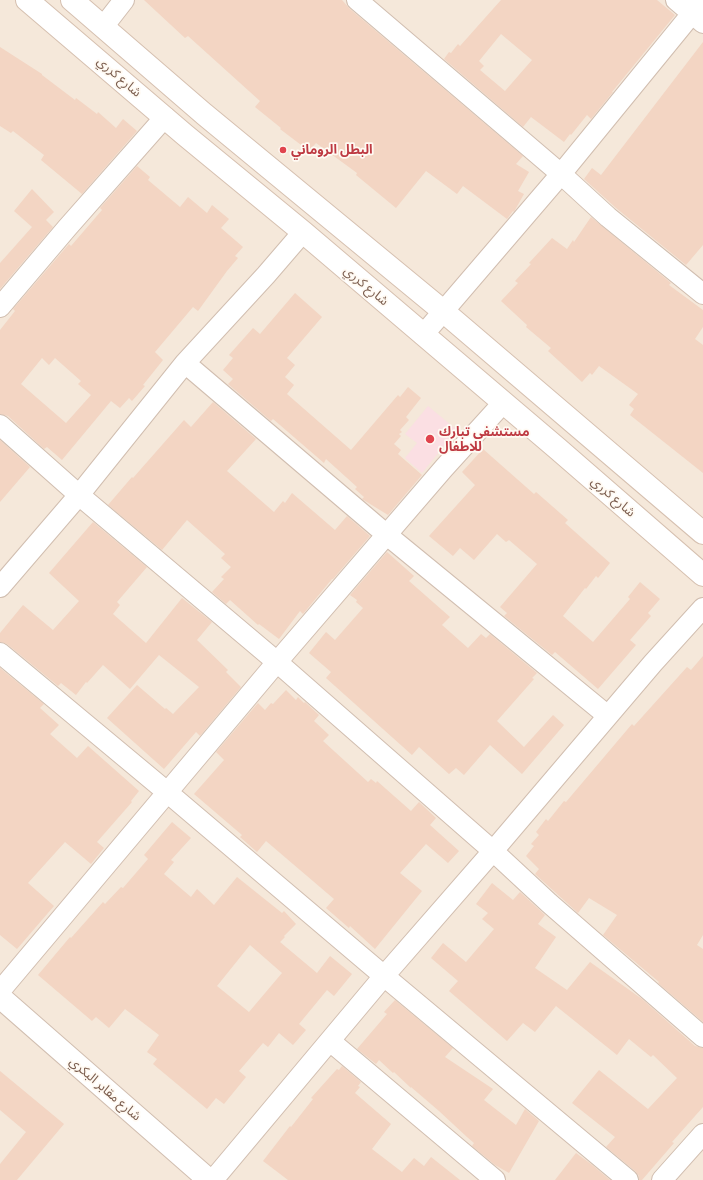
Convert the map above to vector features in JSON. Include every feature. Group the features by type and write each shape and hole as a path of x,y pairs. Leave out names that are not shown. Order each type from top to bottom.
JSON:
{"main road":[{"name":"شارع كرري","path":"27,0 503,402 703,575"},
{"path":"72,0 204,114 443,311 703,533"},
{"name":"شارع مقابر البكري","path":"0,997 209,1180"}],"street":[{"path":"103,27 124,0"},
{"path":"357,0 561,174 608,217 703,294"},
{"path":"423,335 700,12 676,0"},
{"path":"0,307 67,228 165,117"},
{"path":"0,586 79,495 185,363 266,275 303,232"},
{"path":"185,363 387,535 608,716"},
{"path":"0,991 277,662 444,468 503,402"},
{"path":"0,426 79,495 277,662 703,1037"},
{"path":"213,1180 384,976 653,663 703,608"},
{"path":"0,653 628,1180"},
{"path":"330,1041 495,1180"},
{"path":"662,1180 703,1134"}],"shaded area":[{"path":"0,0 703,0 703,1180 0,1180"},
{"name":"مستشفى تبارك للاطفال","path":"428,406 457,430 422,473 405,458 417,443 405,434"}],"building":[{"path":"144,0 342,0 350,9 523,156 516,164 529,172 518,191 524,194 514,212 513,211 507,219 463,186 457,194 426,171 396,208 356,175 357,173 316,143 309,151 280,129 281,128 255,107 260,101 188,36 185,38"},
{"path":"501,0 657,0 675,15 591,119 587,115 564,142 531,117 523,127 444,59 458,44 460,46","holes":["501,34 532,60 505,91 480,70 484,66 479,61"]},
{"path":"703,42 703,245 686,265 616,208 584,179 592,168 601,175"},
{"path":"0,47 42,74 75,100 76,98 97,114 98,112 116,128 123,119 137,131 82,194 41,160 44,155 13,131 11,133 0,126"},
{"path":"137,166 150,177 148,180 180,207 188,197 207,213 212,205 229,219 221,228 243,247 235,256 238,258 198,311 193,307 155,352 163,360 143,385 145,386 132,401 129,398 120,408 111,401 62,460 47,447 44,449 8,416 0,414 0,330 15,311 13,309 69,244 71,246 102,210 100,208","holes":["42,358 49,365 55,358 81,381 78,384 91,395 66,423 21,384"]},
{"path":"32,189 54,212 46,220 53,227 0,289 0,263 32,227 14,211"},
{"path":"591,217 671,283 669,285 703,310 703,327 695,339 703,345 703,473 630,415 634,409 629,405 638,394 599,366 592,375 590,373 582,382 548,351 551,348 526,327 527,325 501,301 518,283 515,281 531,264 529,263 552,238 567,249 573,240 574,242"},
{"path":"295,293 322,317 287,358 295,365 285,377 294,385 287,394 351,450 398,395 400,397 408,387 421,398 406,417 409,420 400,430 402,432 399,434 401,436 394,444 401,450 398,454 422,475 388,515 362,499 364,497 355,489 357,487 326,459 324,463 273,419 271,421 228,384 233,379 223,370 233,358 229,355 253,328 260,334"},
{"path":"213,402 256,439 227,471 274,512 283,501 285,503 292,493 335,530 347,516 370,536 303,614 300,611 279,639 259,624 258,625 230,600 226,604 212,592 224,579 221,577 231,567 221,558 225,554 187,520 162,550 108,505 184,420 191,427"},
{"path":"0,440 30,467 0,502"},
{"path":"483,449 534,494 536,492 568,520 565,523 610,563 598,578 596,576 586,589 585,588 563,616 593,642 630,599 628,597 640,582 660,599 648,613 651,616 630,640 636,645 598,689 555,652 552,655 504,616 507,613 500,607 537,564 509,540 506,542 497,534 474,560 460,548 453,556 429,536 475,485 462,472"},
{"path":"93,522 147,567 117,602 120,605 113,614 146,643 182,598 212,622 197,640 228,670 226,672 241,687 200,736 196,732 164,769 107,718 137,685 173,714 199,687 159,655 130,689 103,665 87,683 86,682 76,695 61,683 58,686 7,644 0,642 0,633 23,605 53,630 79,601 49,573"},
{"path":"387,552 414,576 409,581 450,617 442,625 468,648 481,634 486,638 490,634 537,673 532,678 534,679 497,721 524,747 553,715 564,725 522,774 490,745 464,775 456,768 449,774 419,747 412,755 326,678 331,672 309,653 326,632 335,640 363,608 356,602 357,600 350,595"},
{"path":"703,656 703,935 697,945 703,949 703,1022 658,983 659,982 603,935 617,915 589,898 578,913 535,874 539,869 526,856 534,846 531,844 539,835 536,832 546,819 548,821 564,801 566,802 632,724 634,726 687,667 691,670"},
{"path":"0,668 44,704 40,708 59,725 50,734 77,758 88,746 139,791 131,801 132,802 97,842 104,848 91,864 65,842 28,883 54,906 17,949 0,935"},
{"path":"286,690 296,700 298,697 319,715 314,721 329,735 323,741 368,782 371,779 376,783 377,781 411,811 419,802 436,818 430,825 459,851 448,863 426,844 400,873 422,891 375,949 350,926 349,928 326,908 334,899 266,841 257,852 240,837 242,835 194,794 224,760 216,752 258,703 265,710"},
{"path":"172,822 191,838 171,860 174,862 164,874 191,897 197,889 214,905 237,877 282,913 284,911 296,924 280,942 317,973 330,956 352,974 334,996 327,990 299,1024 306,1030 293,1045 279,1033 268,1047 263,1043 239,1071 246,1077 224,1104 216,1098 207,1109 153,1064 157,1059 147,1052 159,1035 125,1009 109,1028 96,1017 92,1021 38,975 70,937 71,938 103,902 105,904 121,887 123,888 148,859 144,855","holes":["250,945 282,973 249,1012 217,986"]},
{"path":"492,883 513,900 520,892 545,915 538,924 556,937 535,968 567,990 590,962 642,999 695,1046 703,1048 703,1107 672,1142 674,1143 642,1180 639,1180 639,1176 635,1171 606,1147 615,1137 572,1103 599,1070 648,1109 677,1078 653,1055 651,1057 629,1039 617,1055 556,1006 535,1032 523,1023 507,1041 449,991 458,981 431,958 443,943 466,962 494,929 482,919 488,913 476,904"},
{"path":"395,1000 453,1048 445,1057 493,1089 484,1100 516,1125 525,1109 539,1121 509,1173 495,1165 472,1146 474,1143 394,1072 393,1073 379,1060 376,1064 357,1049 387,1014 384,1012"},
{"path":"342,1066 361,1082 358,1086 360,1087 355,1093 391,1124 372,1149 402,1172 414,1158 424,1166 431,1157 460,1180 288,1180 263,1161 313,1099 311,1098 337,1069 339,1070"},
{"path":"0,1071 64,1124 17,1180 0,1180 0,1164 26,1132 0,1110"},
{"path":"576,1153 591,1164 610,1180 555,1180"}],"place":[{"name":"البطل الروماني","path":"283,150"},
{"name":"مستشفى تبارك للاطفال","path":"430,439"}]}
